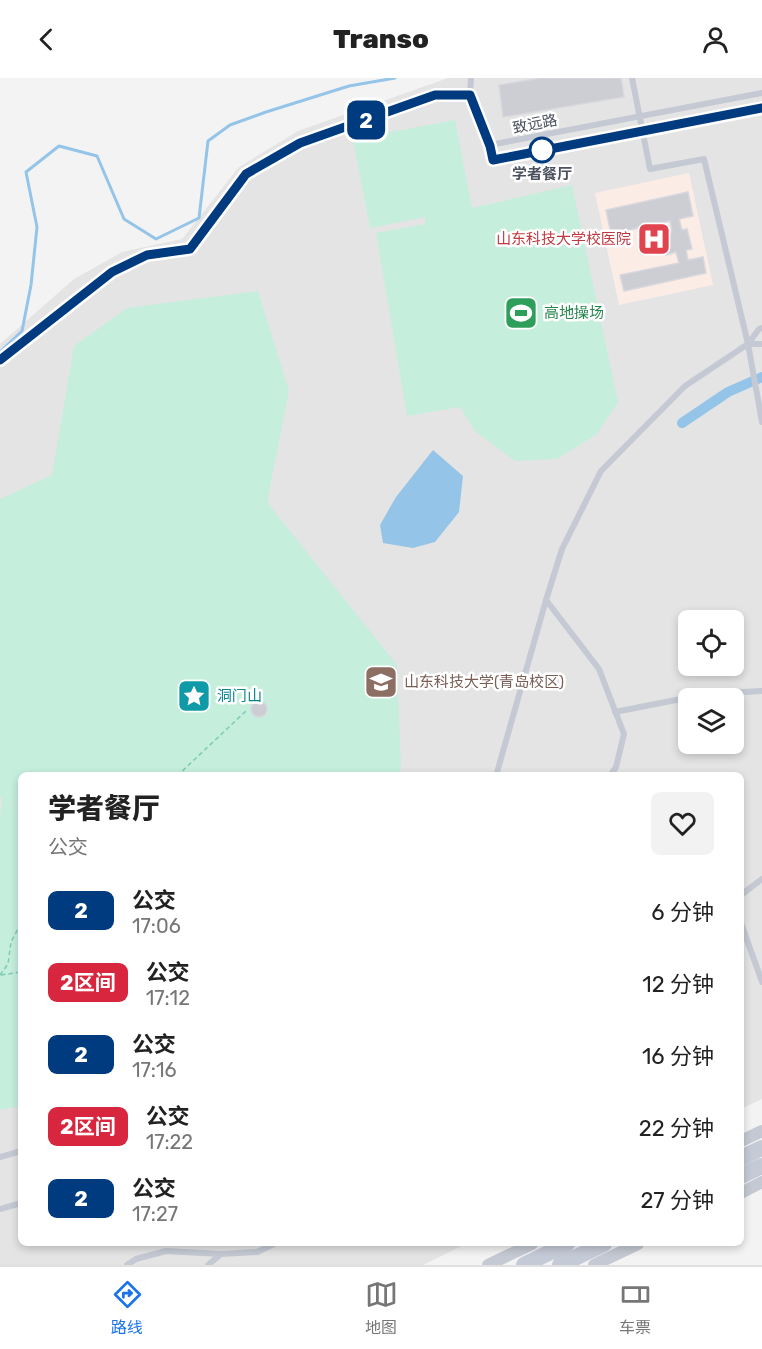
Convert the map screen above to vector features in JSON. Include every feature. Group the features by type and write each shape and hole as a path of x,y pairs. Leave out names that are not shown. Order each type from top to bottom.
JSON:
{"main road":[{"path":"744,1157 762,1148"},
{"path":"744,1175 762,1166"},
{"path":"524,1265 563,1246"},
{"path":"560,1265 600,1246"}],"street":[{"path":"744,1140 762,1131"},
{"path":"744,1191 762,1182"},
{"path":"488,1265 528,1246"},
{"path":"594,1265 634,1246"}],"lane":[{"path":"471,78 470,95 490,146"},
{"path":"632,78 650,169 704,159 748,344 762,422"},
{"name":"致远路","path":"762,93 490,146 493,160 762,108"},
{"path":"0,360 112,272 147,255 190,249 246,174 300,143 435,95 470,95"},
{"path":"497,772 562,549 601,471 685,387 748,344 762,328"},
{"path":"748,344 762,344"},
{"path":"546,600 599,669 624,735 613,772"},
{"path":"615,712 706,694 762,690"},
{"path":"744,893 762,879"},
{"path":"744,931 762,982"},
{"path":"0,1157 18,1151"},
{"path":"0,1209 18,1204"},
{"path":"127,1265 136,1259 166,1251 221,1254 257,1252 270,1246"},
{"path":"208,1265 221,1254"}],"path":[{"path":"181,772 247,710"},
{"path":"0,975 8,964 11,942 18,929"},
{"path":"0,975 18,972"}],"shaded area":[{"name":"山东科技大学(青岛校区)","path":"448,78 762,78 762,1099 744,1108 744,772 18,772 18,1246 462,1246 423,1265 0,1265 0,344 74,279 122,252 182,239 239,167 298,131"},
{"name":"山东科技大学校医院","path":"689,173 713,285 619,305 595,193"}],"green space":[{"name":"高地操场","path":"455,120 472,208 572,185 618,402 597,434 557,459 515,461 475,431 460,407 407,416 376,233 425,224 426,217 370,228 353,139"},
{"path":"258,291 289,391 267,502 397,665 401,765 400,772 18,772 18,1107 0,1110 0,816 2,801 0,796 0,499 52,475 74,346 127,308"}],"water":[{"path":"433,450 463,476 459,512 435,542 413,548 383,543 380,525 396,497"}],"building":[{"path":"541,78 621,78 624,97 503,117 499,85"},
{"path":"688,192 693,216 679,219 682,230 687,229 692,249 686,250 688,260 703,257 706,273 624,291 620,275 679,263 676,252 666,255 662,235 672,232 670,221 611,234 606,210"},
{"path":"259,701 267,709 259,717 251,709"}],"waterway":[{"path":"0,352 22,331 31,285 37,227 26,172 59,146 97,156 124,219 156,239 199,218 208,141 230,125 349,86 395,78"},
{"path":"682,423 728,392 762,377"}],"bus line":[{"name":"2","path":"0,360 112,272 147,255 190,249 246,174 300,143 435,95 470,95 490,146 493,160 762,108"}],"place":[{"name":"学者餐厅","path":"542,150"},
{"name":"山东科技大学校医院","path":"654,239"},
{"name":"高地操场","path":"521,313"},
{"name":"山东科技大学(青岛校区)","path":"381,682"},
{"name":"洞门山","path":"194,696"}]}
